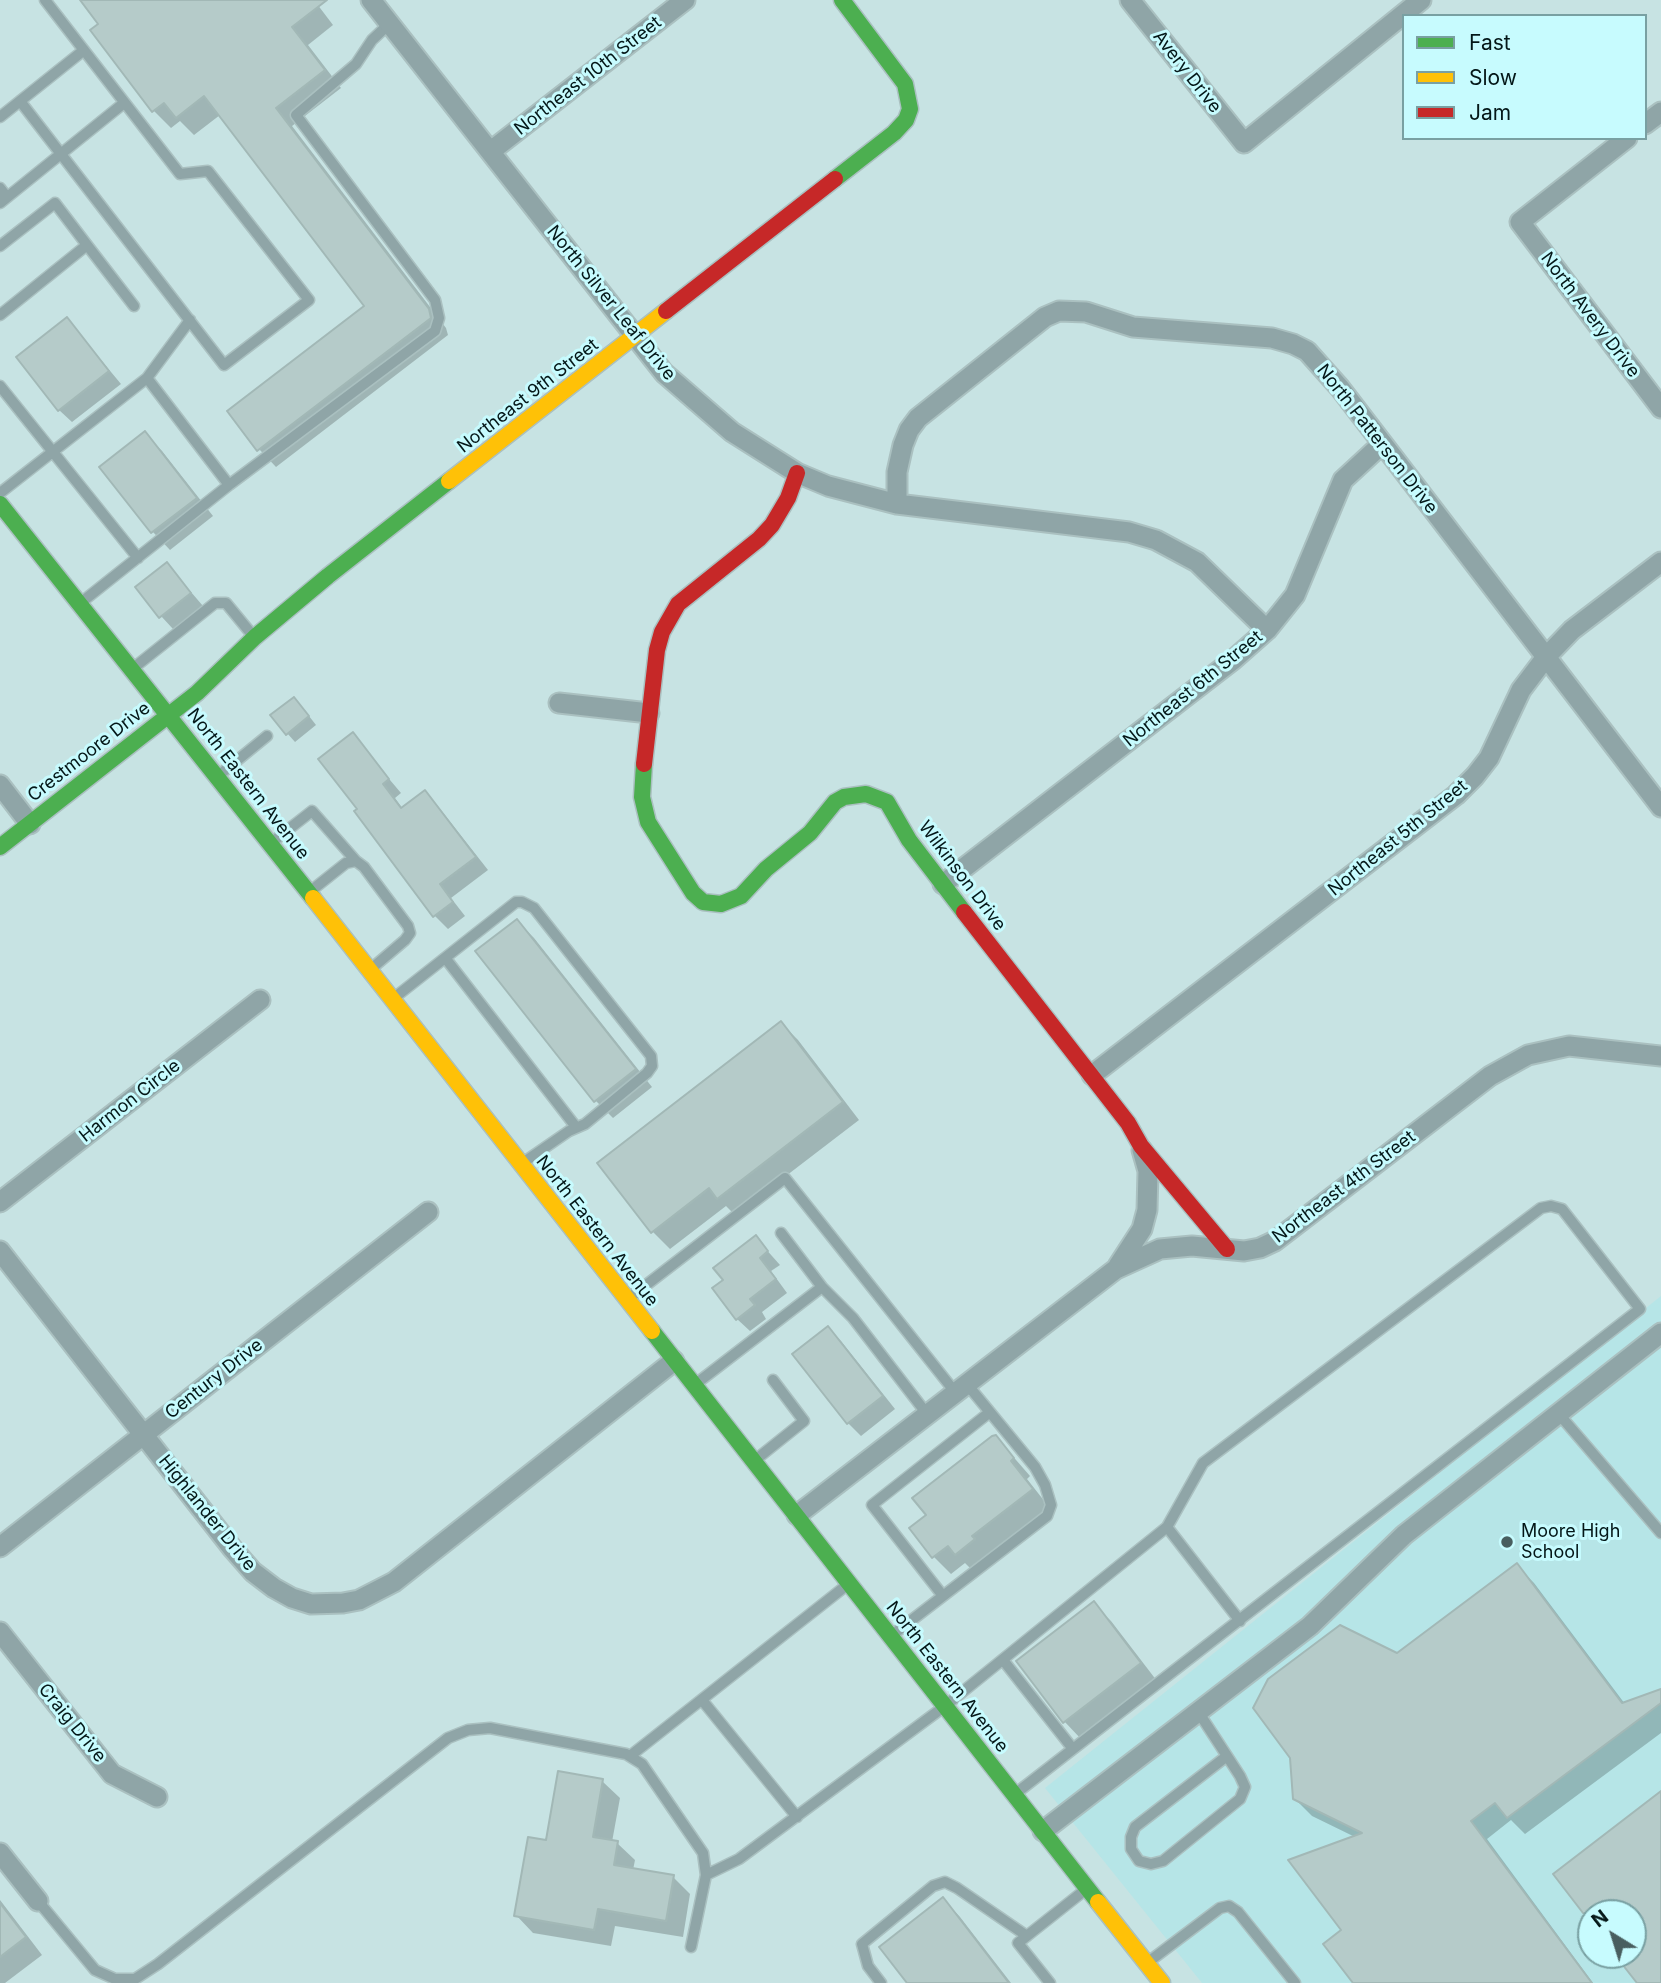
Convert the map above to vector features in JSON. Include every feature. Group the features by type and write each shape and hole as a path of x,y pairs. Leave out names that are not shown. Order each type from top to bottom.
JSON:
{"street":[{"name":"North Silver Leaf Drive","path":"371,0 664,373 705,411 751,445 797,473 828,486 897,504 1119,531 1156,540 1197,562 1267,630"},
{"name":"Northeast 10th Street","path":"491,151 685,0"},
{"name":"Northeast 9th Street","path":"169,714 197,693 254,637 328,576 894,133 910,109 905,84 842,0"},
{"name":"Avery Drive","path":"1130,0 1244,143 1402,15"},
{"name":"Avery Drive","path":"1404,14 1421,0"},
{"name":"North Avery Drive","path":"1625,140 1520,222 1661,408"},
{"name":"North Patterson Drive","path":"897,504 897,472 903,445 918,418 1045,317 1059,311 1086,312 1133,327 1272,338 1293,344 1317,360 1661,807"},
{"name":"Northeast 6th Street","path":"943,884 1233,660 1267,630 1295,595 1343,480 1382,444"},
{"name":"Wilkinson Drive","path":"797,473 788,498 772,525 759,539 678,604 662,632 657,650 642,777 643,809 648,822 693,894 703,902 721,904 741,896 766,869 810,834 835,802 856,795 875,797 887,803 909,840 1128,1122 1141,1146 1227,1249"},
{"name":"North Eastern Avenue","path":"0,504 218,776 1162,1983"},
{"name":"Northeast 5th Street","path":"1092,1075 1456,795 1489,758 1521,690 1546,657 1572,630 1661,562"},
{"path":"559,703 649,713"},
{"name":"Crestmoore Drive","path":"0,847 169,714"},
{"path":"0,785 30,824"},
{"name":"Harmon Circle","path":"0,1202 260,1000"},
{"name":"Northeast 4th Street","path":"797,1515 1116,1269 1160,1250 1192,1246 1252,1250 1275,1241 1490,1076 1528,1055 1569,1046 1661,1056"},
{"path":"1116,1269 1142,1229 1147,1210 1148,1171 1141,1146"},
{"name":"Century Drive","path":"0,1547 428,1212"},
{"name":"Highlander Drive","path":"0,1251 253,1572 292,1598 311,1604 343,1603 373,1594 394,1582 674,1361"},
{"path":"1043,1831 1310,1626 1404,1535 1661,1333"},
{"name":"Craig Drive","path":"0,1632 113,1774 156,1797"},
{"path":"0,1853 38,1902"}],"lane":[{"path":"20,101 224,365 309,300 208,171 180,174 45,0"},
{"path":"80,604 229,485 435,331 439,318 435,300 296,115 356,64 372,40 389,24"},
{"path":"0,117 84,50"},
{"path":"0,188 4,200 124,103"},
{"path":"0,246 55,203 134,306"},
{"path":"0,315 87,244"},
{"path":"0,493 147,378 190,320"},
{"path":"147,378 229,485"},
{"path":"0,386 138,558"},
{"path":"132,669 215,603 226,603 254,637"},
{"path":"218,776 267,736"},
{"path":"270,843 312,811 364,867 401,916 410,933 369,970"},
{"path":"309,892 346,863 356,861"},
{"path":"392,999 446,960 516,902 528,904 651,1056 652,1066 647,1073 585,1124 576,1127 521,1165"},
{"path":"446,960 576,1127"},
{"path":"627,1300 785,1178 960,1388 990,1412 1035,1467 1045,1485 1051,1505 1047,1516 891,1636"},
{"path":"706,1875 739,1859 945,1706 1167,1527 1203,1463 1541,1208 1551,1206 1562,1209 1640,1310 1014,1794"},
{"path":"781,1233 822,1287 853,1318 927,1414"},
{"path":"694,1385 822,1287"},
{"path":"754,1461 804,1421 773,1380"},
{"path":"943,1596 872,1505 990,1412"},
{"path":"1558,1413 1661,1533"},
{"path":"1167,1527 1240,1621"},
{"path":"630,1756 850,1583"},
{"path":"1003,1660 1073,1749"},
{"path":"702,1700 797,1817"},
{"path":"1199,1713 1227,1756 1245,1787 1240,1799 1163,1861 1151,1864 1139,1861 1131,1849 1131,1837 1135,1827 1227,1756"},
{"path":"38,1902 94,1970 115,1979 135,1979 158,1964 448,1738 468,1730 489,1728 630,1756 642,1764 704,1853 706,1875 691,1947"},
{"path":"881,1983 867,1966 862,1944 933,1886 945,1882 1027,1936"},
{"path":"1050,1983 1017,1943 1088,1888"},
{"path":"1147,1964 1220,1908 1229,1906 1238,1912 1296,1983"}],"shaded area":[{"name":"Moore High School","path":"1661,1296 1661,1983 1202,1983 1045,1788"}],"building":[{"path":"80,0 327,0 292,27 325,70 276,108 429,309 431,318 257,451 227,411 364,306 204,96 176,118 164,103 152,112 90,30 98,24"},
{"path":"67,317 109,371 58,411 16,357"},
{"path":"145,431 197,498 151,533 99,467"},
{"path":"167,562 191,593 159,618 135,587"},
{"path":"294,697 309,716 286,735 270,715"},
{"path":"353,732 389,779 383,784 401,808 425,790 476,857 440,884 453,902 433,917 354,811 357,809 318,759"},
{"path":"517,919 636,1069 594,1102 475,951"},
{"path":"781,1021 843,1102 717,1199 709,1188 651,1233 597,1163"},
{"path":"756,1235 768,1251 760,1258 776,1279 750,1299 755,1305 736,1320 712,1288 723,1280 713,1268"},
{"path":"828,1326 883,1396 847,1424 792,1354"},
{"path":"996,1435 1014,1458 1011,1461 1033,1489 972,1536 975,1539 955,1555 948,1546 932,1558 909,1528 926,1515 912,1498"},
{"path":"1517,1563 1622,1703 1661,1689 1661,1703 1507,1818 1495,1803 1471,1821 1577,1963 1577,1969 1582,1969 1592,1983 1353,1983 1323,1944 1341,1930 1288,1860 1362,1833 1293,1799 1290,1758 1253,1708 1268,1679 1340,1625 1397,1653"},
{"path":"1094,1601 1141,1663 1063,1723 1016,1661"},
{"path":"558,1771 603,1779 593,1837 618,1841 614,1865 674,1875 666,1921 598,1909 594,1930 514,1916 528,1837 546,1840"},
{"path":"1661,1791 1661,1983 1637,1983 1626,1969 1647,1969 1647,1899 1577,1899 1577,1905 1553,1874"},
{"path":"943,1897 1009,1983 907,1983 879,1947"},
{"path":"0,1903 26,1937 0,1957"}],"traffic: fast":[{"path":"835,179 894,133 906,120 910,109 905,84 842,0"},
{"path":"0,847 197,693 255,637 449,481"},
{"path":"0,504 313,898"},
{"path":"644,764 642,797 648,822 693,893 703,902 721,904 741,896 766,869 810,833 835,802 844,797 866,794 887,802 909,840 964,912"},
{"path":"652,1331 1098,1902"}],"traffic: slow":[{"path":"449,481 666,311"},
{"path":"313,898 652,1331"},
{"path":"1098,1902 1162,1983"}],"traffic: jam":[{"path":"666,311 835,179"},
{"path":"644,764 657,650 662,632 678,604 759,539 772,525 788,498 797,473"},
{"path":"964,912 1128,1123 1141,1146 1227,1249"}],"place":[{"name":"Moore High School","path":"1507,1542"}]}
